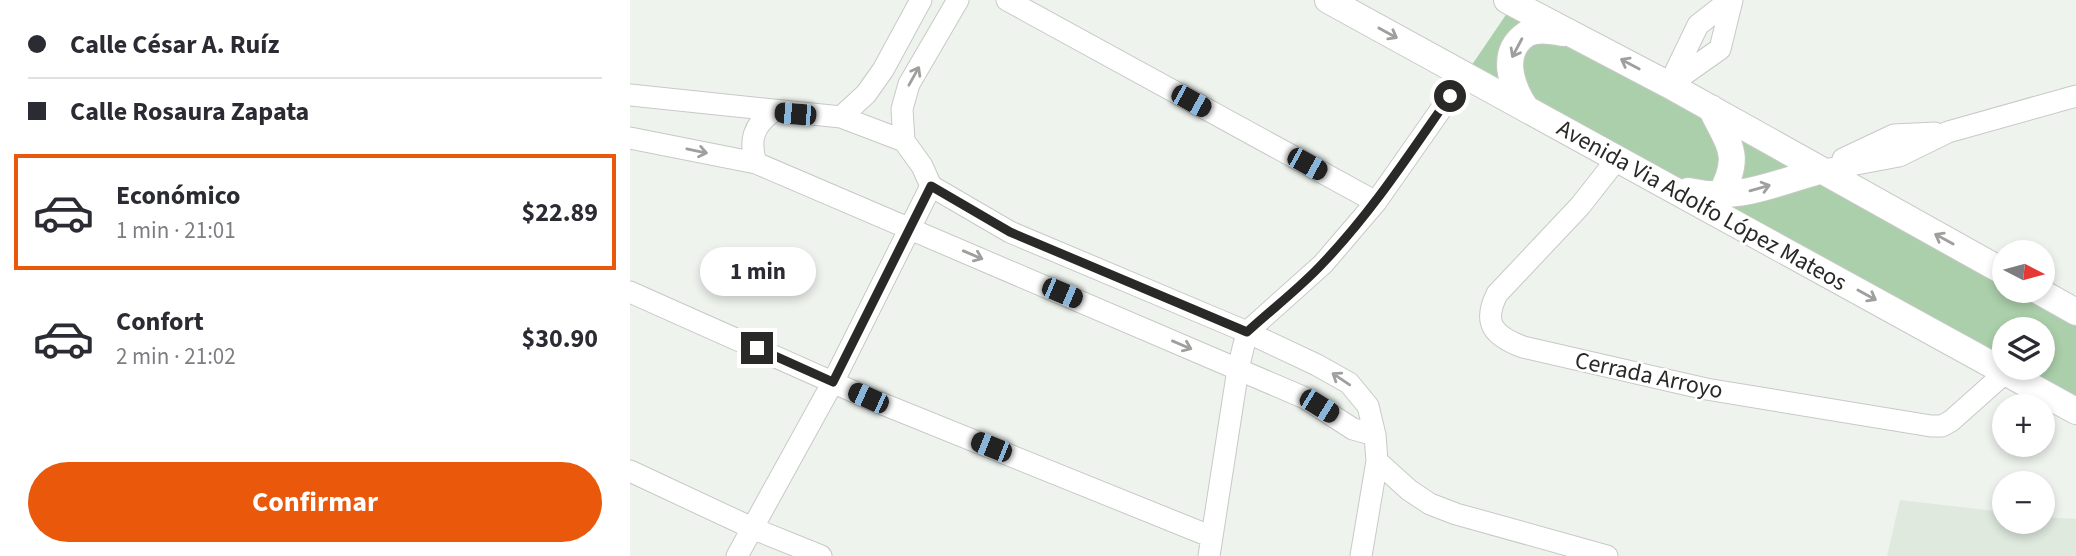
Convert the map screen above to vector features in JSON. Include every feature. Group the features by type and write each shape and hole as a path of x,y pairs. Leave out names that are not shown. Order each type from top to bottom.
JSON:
{"main road":[{"name":"Avenida Via Adolfo López Mateos","path":"1328,0 1992,364"},
{"path":"1507,0 1669,85 1992,265"},
{"path":"1525,107 1510,76 1514,47 1526,34 1543,30 1573,34"},
{"path":"1711,108 1730,146 1733,166 1720,196"},
{"path":"1670,187 1720,196 1735,195 1819,171"},
{"path":"2055,300 2076,312"},
{"name":"Avenida Via Adolfo López Mateos","path":"2020,380 2076,411"}],"street":[{"path":"841,117 866,94 883,70 921,0"},
{"path":"958,0 909,84 902,109 904,141 922,166 931,186 1010,232 1247,332 1349,383 1368,406 1375,435 1377,461 1361,556"},
{"path":"1007,0 1376,202"},
{"path":"1669,85 1715,44 1731,0"},
{"path":"630,292 1210,546 1238,369 1247,332 1322,264 1376,202 1465,75"},
{"path":"630,95 772,112 841,117 904,141"},
{"path":"1819,171 1899,156 1948,132 2076,96"},
{"path":"756,163 752,149 753,134 760,121 772,112"},
{"path":"630,138 756,163 1305,398 1353,429 1375,435"},
{"name":"Cerrada Arroyo","path":"1617,159 1580,206 1497,294 1490,321 1495,332 1507,341 1522,347 1706,389 1931,426 1942,426 1951,421 1997,380"},
{"path":"737,556 833,382 931,186"},
{"path":"1377,461 1430,504 1455,514 1607,556"},
{"path":"630,471 752,528 821,556"}],"shaded area":[{"path":"1900,500 1992,511 1992,534 2055,534 2055,518 2076,519 2076,556 1887,556"}],"green space":[{"path":"1514,3 1992,265 1992,303 2055,303 2055,301 2076,312 2076,411 2055,399 2055,394 2045,394 2020,380 2055,380 2055,317 1992,317 1992,365 1465,75"}],"route":[{"path":"757,348 833,382 931,186 1010,232 1247,332 1322,264 1358,223 1376,202 1450,96"}]}
